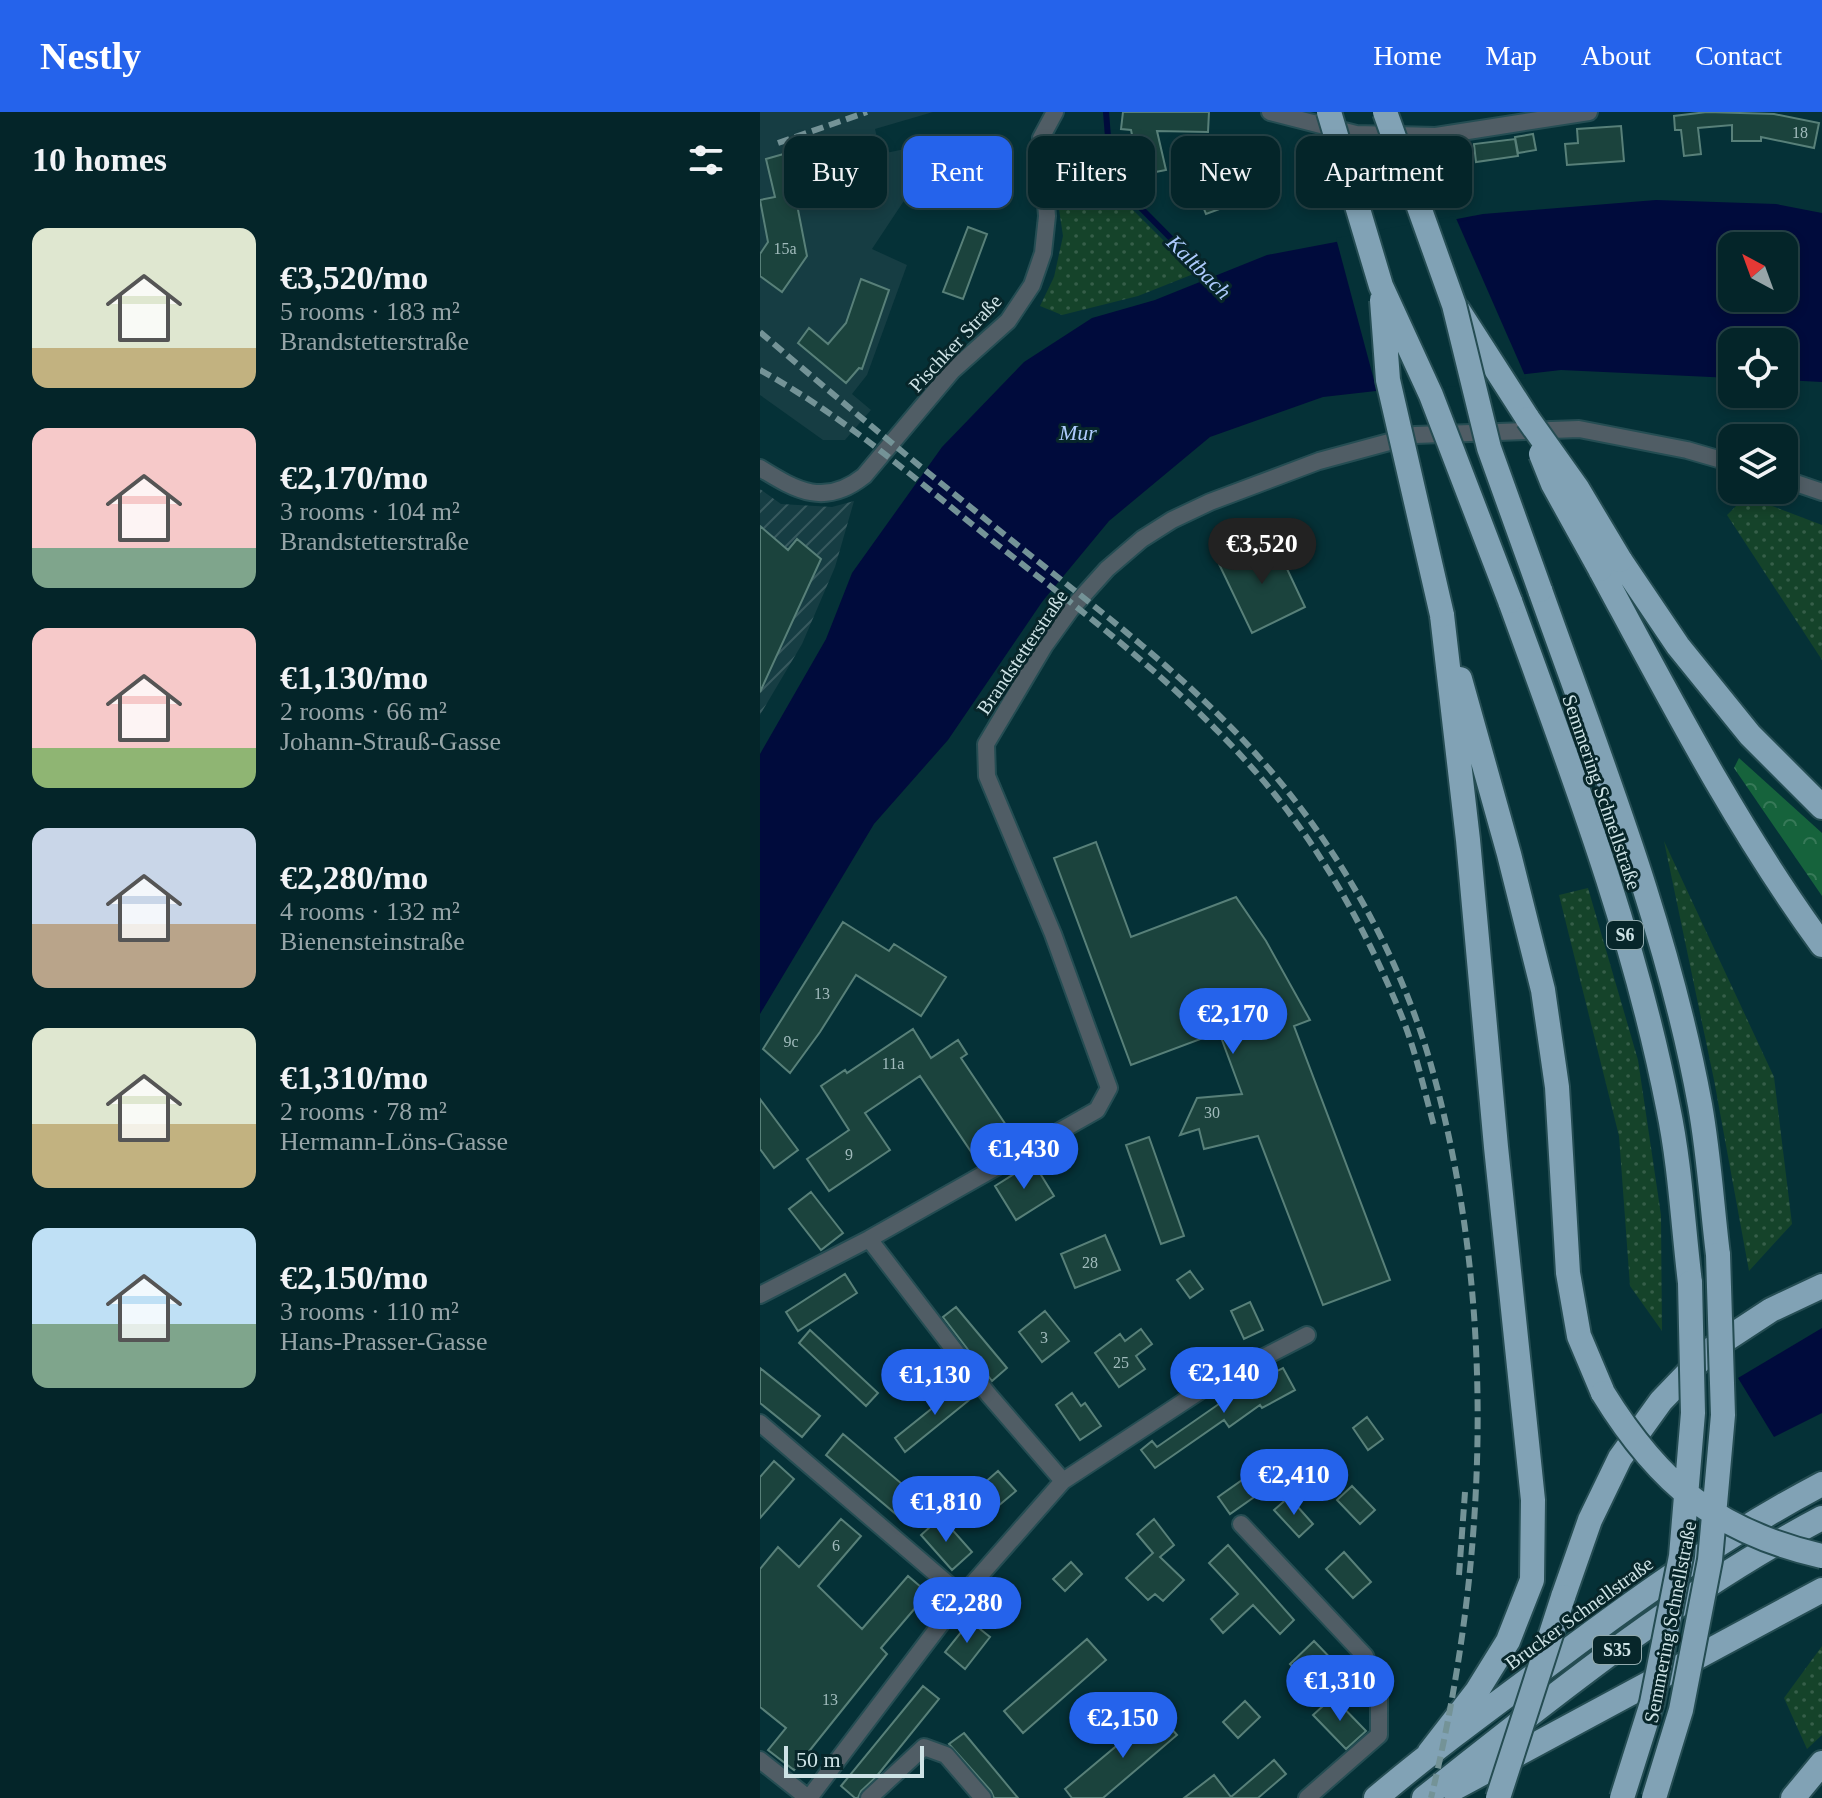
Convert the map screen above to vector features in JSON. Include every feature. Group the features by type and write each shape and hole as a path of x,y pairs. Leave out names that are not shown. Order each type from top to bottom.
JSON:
{"highway":[{"name":"Semmering Schnellstraße","path":"1329,112 1381,286 1431,395 1590,823 1637,973 1669,1109 1690,1283 1693,1413 1681,1556 1652,1703 1622,1798"},
{"name":"Semmering Schnellstraße","path":"1385,112 1454,305 1489,448 1619,812 1667,967 1700,1106 1718,1255 1723,1415 1710,1560 1681,1710 1654,1798"},
{"path":"1381,286 1388,380 1442,615 1509,854 1543,990 1557,1087 1568,1273 1579,1336 1603,1393 1646,1456 1668,1479 1699,1504 1758,1537 1822,1556"},
{"path":"1454,305 1528,419 1553,484 1610,564 1750,735 1822,807"},
{"path":"1610,564 1710,773 1788,898 1822,945"},
{"path":"1429,1753 1477,1691 1508,1641 1532,1580 1533,1500 1468,840 1442,615"},
{"path":"1498,1798 1590,1520 1620,1458 1661,1401 1710,1350 1771,1310 1822,1286"},
{"name":"Brucker Schnellstraße","path":"1376,1798 1429,1753 1651,1589 1779,1506 1822,1484"},
{"name":"S35","path":"1424,1798 1664,1616 1822,1518"},
{"path":"1437,1798 1822,1590"},
{"path":"1793,1798 1822,1763"}],"street":[{"name":"Pischker Straße","path":"760,468 799,490 822,494 855,484 952,371 1008,321 1032,285 1043,253 1047,216 1041,138 1055,112"},
{"path":"1270,112 1356,134 1436,136 1589,112"},
{"name":"Brandstetterstraße","path":"760,1295 869,1239 1097,1110 1109,1088 1053,934 987,776 986,744 1045,645 1071,609 1107,569 1142,539 1210,502 1319,461 1415,435 1579,429 1718,459"},
{"path":"1798,484 1822,492"},
{"path":"869,1239 988,1394 1063,1481"},
{"path":"760,1760 809,1798 962,1596 1063,1481 1206,1387 1307,1335"},
{"path":"760,1423 962,1596"},
{"path":"1241,1524 1365,1656 1379,1694 1379,1735 1307,1798"},
{"path":"869,1798 924,1747 946,1755 983,1798"}],"shaded area":[{"path":"760,112 933,112 875,129 877,136 784,136 784,208 887,208 887,153 903,149 903,202 872,249 907,265 867,375 852,394 871,410 845,440 823,440 760,395"},
{"path":"760,489 781,504 832,507 854,501 835,567 802,644 760,715"}],"green space":[{"path":"1059,208 1131,208 1196,273 1138,296 1062,315 1040,306 1054,277 1063,236"},
{"path":"1738,504 1767,504 1822,525 1822,660 1727,515"},
{"path":"1739,758 1822,833 1822,896 1734,768"},
{"path":"1664,841 1774,1077 1792,1224 1749,1271 1714,1080"},
{"path":"1588,888 1638,1060 1661,1215 1662,1331 1630,1286 1619,1136 1559,895"},
{"path":"1822,1646 1822,1735 1807,1749 1784,1698"}],"water":[{"name":"Mur","path":"1656,200 1776,204 1822,213 1822,382 1798,381 1798,328 1718,328 1718,377 1561,370 1323,397 1210,437 1109,521 1042,602 948,740 874,824 760,1014 760,754 826,639 852,573 942,447 1024,362 1092,318 1155,300 1267,255 1483,214"},
{"path":"1822,1328 1822,1413 1774,1437 1738,1378"}],"pier":[{"path":"1455,216 1526,378 1378,395 1336,238"}],"building":[{"path":"1123,112 1209,112 1208,132 1157,131 1166,170 1155,172 1155,136 1132,136 1131,130 1121,129"},
{"path":"1707,112 1774,114 1819,123 1814,148 1761,137 1761,141 1732,141 1732,125 1698,128 1701,154 1684,156 1681,130 1675,130 1674,116"},
{"path":"1621,126 1624,161 1567,165 1565,144 1578,143 1577,129"},
{"path":"1533,134 1536,150 1518,153 1515,137"},
{"path":"1515,139 1518,156 1476,162 1474,144"},
{"path":"784,154 784,208 798,208 807,256 782,292 760,276 760,254 768,242 760,200 775,197 766,159"},
{"path":"1204,208 1222,208 1206,214"},
{"path":"968,227 987,234 963,299 943,292"},
{"path":"861,279 889,290 862,369 859,368 846,383 798,343 809,328 828,344 846,323"},
{"path":"760,526 788,550 797,539 821,559 760,692"},
{"path":"1273,539 1305,607 1252,633 1219,564"},
{"path":"1096,842 1131,937 1236,897 1266,941 1310,1020 1294,1026 1390,1280 1323,1305 1258,1136 1204,1149 1199,1129 1180,1135 1197,1098 1242,1094 1219,1032 1131,1065 1054,858"},
{"path":"843,922 889,951 894,944 946,977 921,1016 856,975 790,1073 763,1049"},
{"path":"913,1029 931,1058 958,1040 967,1054 961,1058 1014,1137 978,1162 920,1076 865,1113 890,1150 829,1191 807,1159 849,1130 821,1086 845,1070 847,1073"},
{"path":"760,1099 798,1150 774,1168 760,1149"},
{"path":"1149,1137 1184,1236 1161,1244 1126,1145"},
{"path":"1033,1162 1054,1196 1016,1220 995,1186"},
{"path":"811,1192 843,1233 821,1250 789,1209"},
{"path":"1105,1235 1120,1270 1075,1288 1061,1254"},
{"path":"1190,1271 1203,1289 1190,1298 1177,1280"},
{"path":"845,1274 857,1293 798,1331 786,1312"},
{"path":"1250,1302 1263,1330 1244,1339 1231,1311"},
{"path":"956,1307 1007,1368 992,1381 943,1317"},
{"path":"1045,1311 1069,1341 1042,1362 1019,1332"},
{"path":"1141,1329 1152,1344 1136,1356 1145,1369 1119,1387 1095,1353 1120,1334 1125,1341"},
{"path":"810,1330 878,1393 866,1406 799,1343"},
{"path":"760,1368 820,1416 802,1437 760,1403"},
{"path":"1283,1368 1295,1390 1262,1408 1260,1405 1229,1427 1224,1420 1155,1468 1141,1450 1152,1441 1157,1447 1252,1381 1254,1383"},
{"path":"965,1382 974,1396 905,1452 895,1438"},
{"path":"1072,1393 1081,1406 1085,1403 1101,1426 1080,1440 1056,1405"},
{"path":"1367,1417 1383,1439 1368,1450 1353,1428"},
{"path":"843,1434 915,1495 897,1515 826,1455"},
{"path":"774,1461 794,1479 760,1518 760,1477"},
{"path":"998,1471 1016,1491 991,1512 974,1492"},
{"path":"1245,1478 1257,1495 1230,1514 1218,1497"},
{"path":"1352,1486 1375,1510 1360,1524 1337,1500"},
{"path":"1289,1497 1313,1524 1299,1537 1274,1510"},
{"path":"941,1517 972,1552 952,1570 921,1535"},
{"path":"841,1519 861,1536 818,1586 862,1629 908,1576 928,1593 881,1648 887,1654 794,1770 768,1750 786,1728 760,1707 760,1569 778,1547 799,1567"},
{"path":"1154,1519 1174,1545 1160,1557 1184,1580 1163,1601 1155,1594 1148,1600 1126,1578 1153,1553 1137,1534"},
{"path":"1228,1545 1294,1620 1280,1634 1253,1605 1223,1633 1211,1619 1238,1594 1209,1563"},
{"path":"1344,1552 1371,1582 1353,1598 1326,1569"},
{"path":"1071,1562 1082,1574 1065,1591 1053,1579"},
{"path":"970,1621 990,1637 965,1669 945,1652"},
{"path":"1087,1639 1106,1660 1023,1733 1004,1711"},
{"path":"1314,1641 1339,1667 1315,1690 1290,1664"},
{"path":"923,1686 939,1699 876,1777 855,1798 841,1786"},
{"path":"1333,1697 1366,1731 1346,1749 1313,1715"},
{"path":"1245,1701 1260,1717 1238,1738 1223,1722"},
{"path":"1157,1712 1177,1735 1103,1798 1072,1798 1065,1789"},
{"path":"964,1733 1018,1798 994,1798 949,1744"},
{"path":"1274,1760 1286,1774 1258,1798 1184,1798 1214,1775 1231,1797"}],"waterway":[{"name":"Kaltbach","path":"1106,112 1108,137 1129,196 1214,282"}],"railway":[{"path":"778,143 867,112"},
{"path":"760,332 1145,648 1230,726 1284,787 1336,858 1380,935 1399,976 1429,1058 1451,1148 1467,1240 1475,1334 1478,1428 1474,1522 1465,1615 1431,1798"},
{"path":"760,370 851,429 1069,601 1178,693 1245,760 1312,844 1358,923 1403,1019 1434,1126"},
{"path":"1459,1575 1465,1492"}]}
